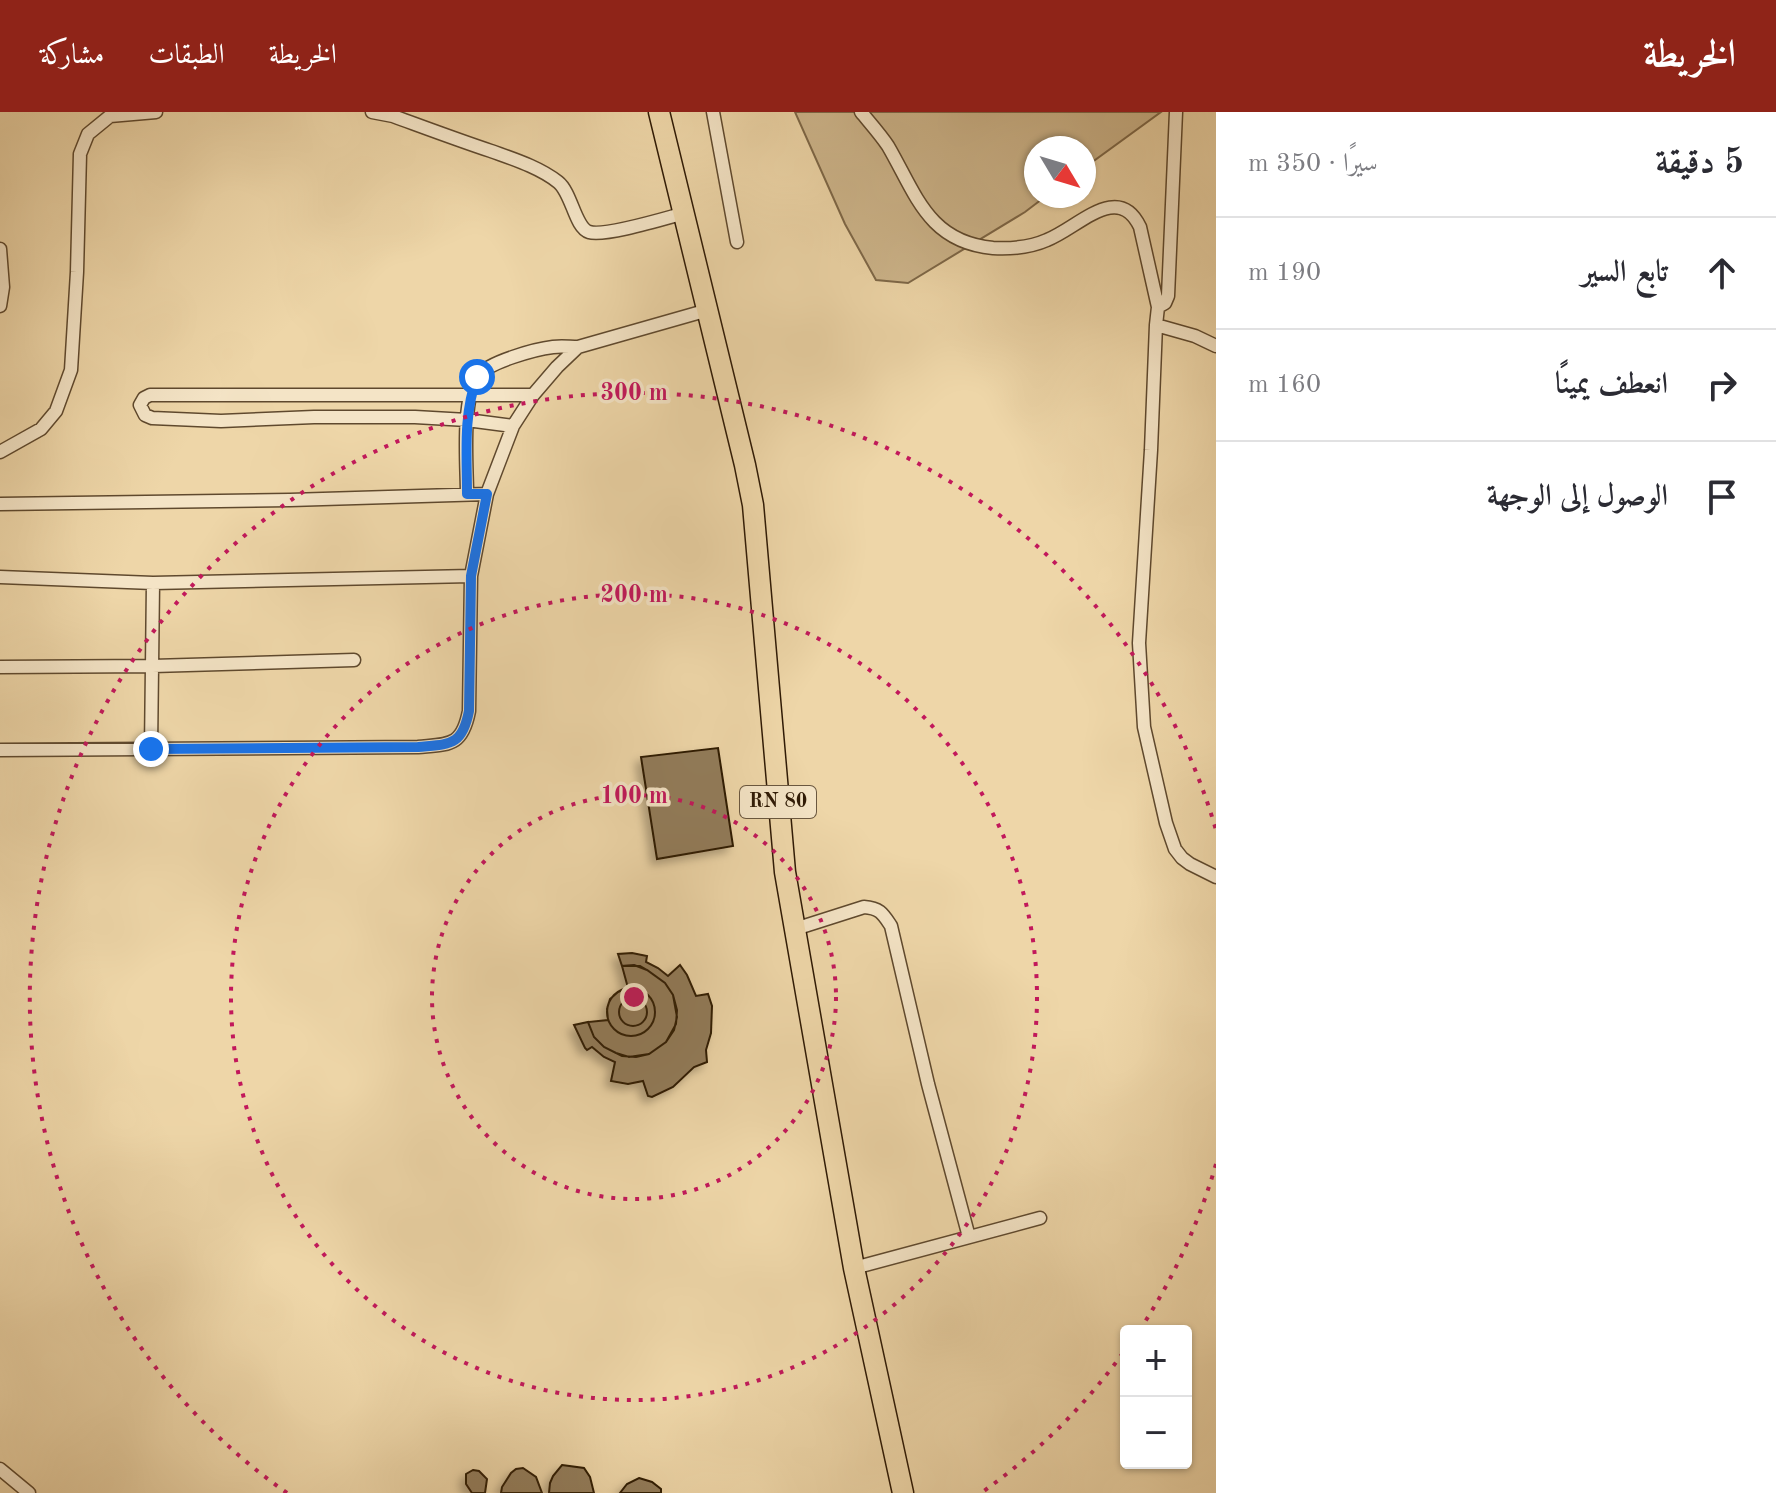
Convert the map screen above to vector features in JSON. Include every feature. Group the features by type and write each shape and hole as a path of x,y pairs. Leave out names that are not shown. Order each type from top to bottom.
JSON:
{"main road":[{"name":"RN 80","path":"659,112 753,505 785,872 854,1268 903,1493"}],"street":[{"path":"0,452 41,429 56,411 71,370 80,154 88,134 110,116 156,112"},
{"path":"372,112 393,116 509,158 555,179 571,199 579,223 592,233 685,213"},
{"path":"713,112 737,242"},
{"path":"861,112 886,143 918,203 935,224 953,237 993,248 1023,248 1063,233 1107,208 1117,206 1135,216 1158,307 1139,643 1144,727 1175,849 1190,864 1216,877"},
{"path":"1158,307 1165,303 1168,296 1176,112"},
{"path":"0,249 3,287 0,306"},
{"path":"467,494 470,395 477,377 487,368 524,354 552,347 578,347 708,310"},
{"path":"1156,325 1195,336 1216,346"},
{"path":"0,750 418,747 453,743 461,736 469,711 471,576 487,494 513,426 533,395 578,347"},
{"path":"513,426 415,417 221,421 152,418 145,415 140,405 150,395 533,395"},
{"path":"250,419 252,396"},
{"path":"0,504 487,494"},
{"path":"0,577 153,583 471,576"},
{"path":"151,749 153,583"},
{"path":"0,667 354,660"},
{"path":"795,929 864,907 875,907 891,926 928,1084 969,1237"},
{"path":"854,1268 1040,1218"},
{"path":"0,1469 29,1493"}],"shaded area":[{"path":"795,112 1161,112 1096,159 1096,136 1024,136 1024,208 1030,208 908,283 876,280 845,224"}],"building":[{"path":"718,748 733,846 657,859 641,757"},
{"path":"618,954 647,956 646,962 668,976 680,965 696,996 708,994 712,1006 707,1062 694,1067 673,1087 652,1097 648,1096 643,1081 628,1084 611,1081 615,1062 592,1047 587,1050 574,1025 588,1022 594,1037 604,1047 629,1057 649,1054 666,1042 674,1030 677,1017 673,995 665,983 640,966 622,966"},
{"path":"634,965 665,983 673,995 677,1010 676,1024 666,1042 649,1054 636,1057 622,1056 604,1047 594,1037 588,1022 608,1020 610,999 628,988 622,966"},
{"path":"631,988 640,989 648,995 654,1003 654,1021 648,1029 640,1035 631,1036 622,1035 614,1029 608,1021 607,1012 608,1003 614,995 622,989"},
{"path":"633,998 643,1002 647,1012 643,1022 633,1026 623,1022 619,1012 623,1002"},
{"path":"562,1465 584,1468 594,1493 549,1493 553,1476"},
{"path":"523,1468 536,1477 542,1493 501,1493 511,1473"},
{"path":"479,1471 487,1479 485,1493 472,1493 466,1484 466,1474"},
{"path":"639,1478 652,1482 661,1489 661,1493 620,1493 627,1484"}],"route":[{"path":"151,749 418,747 453,743 461,736 469,711 471,576 487,494 467,494 467,420 470,395 477,377"}]}
